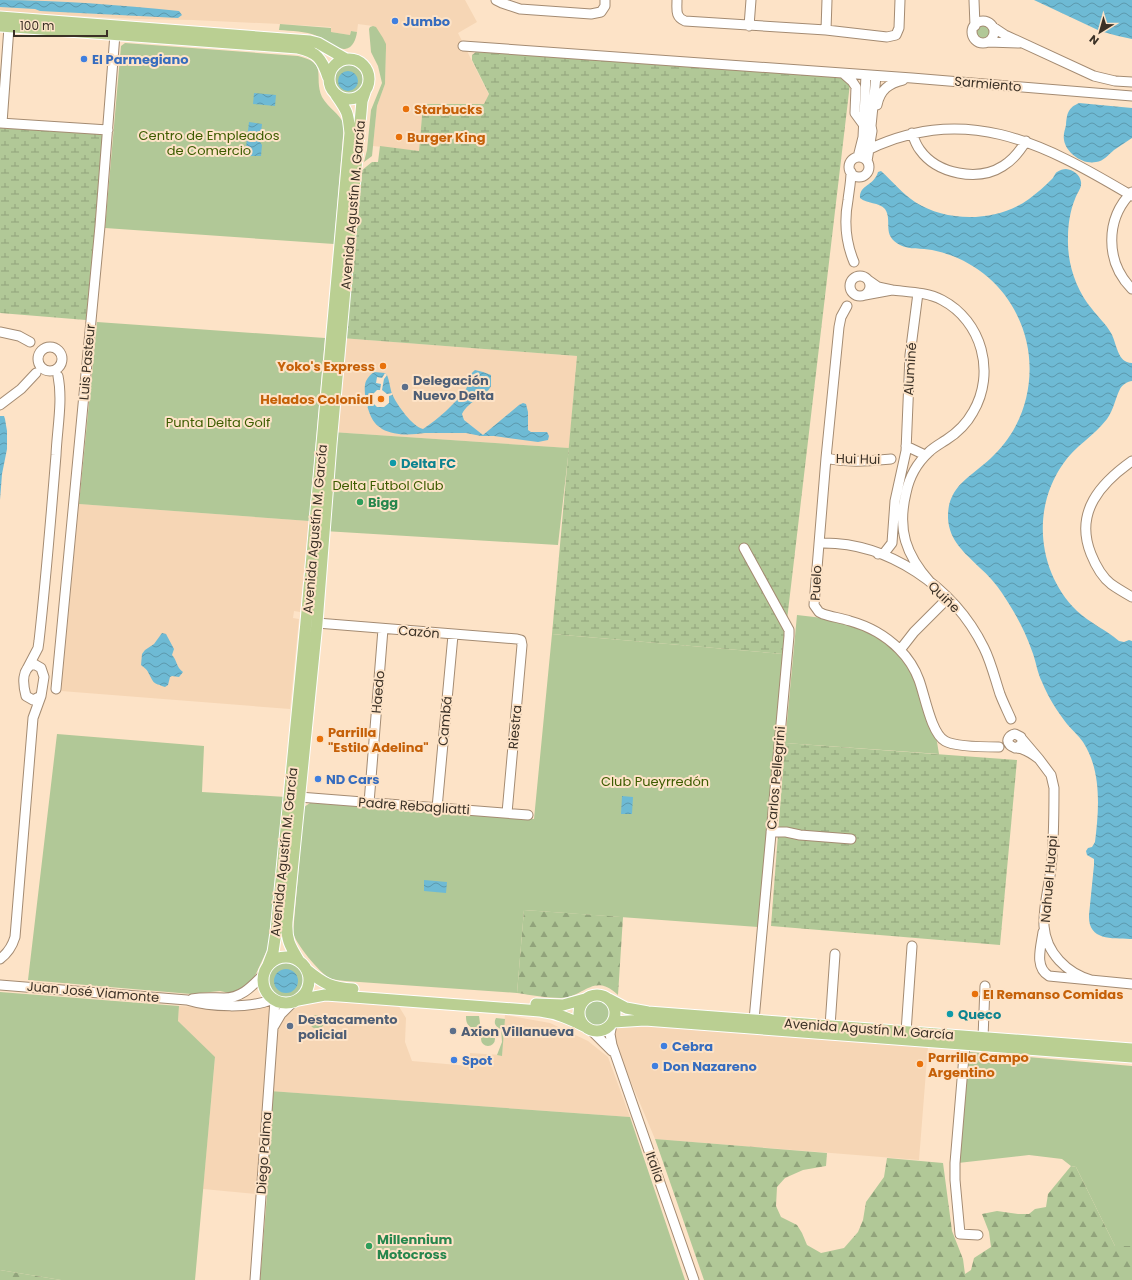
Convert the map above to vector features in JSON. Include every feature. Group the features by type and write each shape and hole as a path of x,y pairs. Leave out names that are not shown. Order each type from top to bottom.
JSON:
{"main road":[{"path":"0,17 310,41 318,43 346,58 357,60 366,68 369,80 365,92 354,99 348,100 336,95 332,90 320,59 309,50 4,26"},
{"path":"328,77 329,72 335,64 346,58"},
{"name":"Avenida Agustín M. García","path":"299,961 289,944 286,933 317,623 331,444 362,101 365,92"},
{"name":"Avenida Agustín M. García","path":"266,969 273,952 276,932 306,622 350,134 349,115 346,108 336,95"},
{"path":"279,958 293,958 299,961 307,970 326,984 334,987 554,1005 574,1003 598,994 609,999 615,1008 616,1014 612,1023 602,1030 596,1031 566,1017 552,1013 325,995 283,1003 267,994 263,985 266,969 279,958"},
{"path":"296,1000 307,990 309,976 307,970"},
{"path":"585,999 579,1012 580,1018 588,1028"},
{"name":"Avenida Agustín M. García","path":"609,999 626,1008 636,1010 1132,1049"},
{"name":"Avenida Agustín M. García","path":"612,1023 645,1020 1132,1057"}],"street":[{"path":"496,0 520,9 591,14 601,12 605,6 605,0"},
{"path":"677,0 677,14 683,21 826,30 893,36 896,35 900,28 900,0"},
{"path":"749,26 751,0"},
{"path":"826,30 828,0"},
{"path":"975,0 984,22"},
{"path":"975,0 975,26 972,33 975,39 981,43 1023,43"},
{"path":"975,26 979,22 989,23 998,31 1094,76 1115,81 1132,82"},
{"path":"4,26 1,123 108,130"},
{"path":"988,42 994,36 993,27"},
{"name":"Luis Pasteur","path":"56,688 108,130 115,34"},
{"name":"Sarmiento","path":"463,46 912,78 1132,96"},
{"path":"844,74 856,87 855,113 869,127 874,135 885,142"},
{"path":"851,187 860,177 868,172 869,127 866,75"},
{"path":"869,127 876,76"},
{"path":"859,155 862,137 876,115 879,97 882,92 891,84 912,78"},
{"path":"847,306 870,289 866,279 854,262 848,241 846,226 848,199 851,187 850,163 869,148 912,133 935,130 970,130 992,132 1026,141 1073,162 1131,194 1121,206 1111,238 1115,261 1123,278 1132,289"},
{"path":"912,133 920,150 933,162 952,171 966,174 994,171 1003,166 1019,152 1026,141"},
{"path":"868,162 885,142"},
{"path":"859,155 868,162"},
{"path":"851,172 860,177"},
{"name":"Puelo","path":"854,262 847,306 841,317 839,327 826,458 814,605 816,609 823,614 849,620 873,630 900,650 910,663 919,679 934,725 940,737 950,743 999,746 1014,740"},
{"path":"892,290 862,296 854,294 851,285 856,277 866,279 878,287 918,293 941,300 957,310 968,321 977,337 982,350 985,371 981,394 972,413 956,432 925,455 911,477 904,501 902,529 906,543 918,568 930,582"},
{"name":"Aluminé","path":"900,562 893,551 892,543 895,501 906,448 910,362 918,293"},
{"path":"0,332 19,336 44,348"},
{"path":"30,342 46,367"},
{"path":"0,404 18,392 36,373 46,367 60,366 62,359 60,352 51,346 44,348 39,353 46,367 60,394 50,527 38,648 44,677 41,696 33,718 15,937 9,950 0,959"},
{"path":"901,473 898,466 891,459 897,457 906,448 925,455"},
{"name":"Hui Hui","path":"826,458 843,461 891,459"},
{"path":"1132,461 1102,486 1091,503 1086,520 1086,533 1089,550 1093,558 1105,578 1111,584 1127,592 1132,597"},
{"name":"Quiñe","path":"819,543 849,545 900,562 930,582 948,598 971,626 985,649 1000,696 1011,719 1014,740"},
{"path":"878,554 885,552 892,543"},
{"name":"Carlos Pellegrini","path":"744,548 789,630 754,1020"},
{"path":"900,562 908,561 910,554"},
{"path":"900,650 914,632 948,598"},
{"name":"Cazón","path":"317,623 521,640"},
{"name":"Haedo","path":"369,803 383,629"},
{"name":"Cambá","path":"437,808 453,635"},
{"name":"Riestra","path":"507,814 522,645 521,640"},
{"path":"33,718 26,696 24,680 26,669 38,648"},
{"path":"26,669 34,664 41,668"},
{"path":"26,696 33,700 41,696"},
{"name":"Nahuel Huapi","path":"1014,740 1025,750 1039,759 1051,775 1054,788 1051,868 1044,925 1046,936 1057,958 1068,970 1091,980"},
{"name":"Padre Rebagliatti","path":"299,797 528,815"},
{"path":"771,832 786,832 800,835 851,839"},
{"path":"1044,925 1039,960 1044,973 1056,978 1132,984"},
{"path":"906,1032 912,946"},
{"path":"830,1026 835,954"},
{"name":"Juan José Viamonte","path":"187,1000 199,997 235,997 246,991 266,969"},
{"name":"Juan José Viamonte","path":"0,985 187,1000 218,1006 258,1003 274,999"},
{"path":"983,1038 985,986"},
{"name":"Diego Palma","path":"255,1280 274,1027 274,999"},
{"name":"Diego Palma","path":"274,1027 281,1014 296,1000"},
{"name":"Italia","path":"612,1023 611,1041 694,1280"},
{"name":"Italia","path":"588,1028 616,1055"},
{"path":"965,1044 955,1163 955,1180 960,1234 978,1234"}],"shaded area":[{"path":"0,0 465,0 477,22 458,33 489,95 484,104 423,104 419,151 373,146 377,106 385,84 386,48 376,28 373,26 358,24 357,32 351,31 350,35 331,32 331,27 0,12"},
{"path":"341,338 577,356 569,448 332,432"},
{"path":"79,504 309,521 300,612 294,611 293,618 299,619 290,709 61,691"},
{"path":"315,1000 398,1005 406,1018 405,1042 412,1061 469,1066 470,1053 502,1055 505,1015 550,1023 588,1041 608,1057 630,1117 270,1091 276,1032 280,1021 296,1008"},
{"path":"262,1005 267,1006 272,1010 256,1194 203,1189 215,1058 178,1021 179,1006 242,1010"},
{"path":"620,1022 928,1046 919,1160 655,1139 612,1037 614,1028"}],"green space":[{"path":"280,24 331,28 331,32 350,35 351,31 357,32 352,45 348,48 342,49 312,34 279,30"},
{"path":"983,25 989,27 991,33 989,39 983,41 977,39 975,33 977,27"},
{"path":"373,26 376,27 386,44 385,84 377,106 372,156 364,162 367,150 371,110 382,83 378,66 371,52 369,29"},
{"name":"Centro de Empleados de Comercio","path":"125,43 298,56 314,62 318,71 322,97 344,124 334,244 105,228 121,46"},
{"path":"476,52 851,75 783,654 552,634 577,356 341,338 361,171 372,162 378,162 380,146 419,151 423,104 484,104 489,94 472,60 472,55"},
{"path":"348,65 359,69 363,80 359,91 348,95 337,91 333,80 337,69"},
{"path":"0,128 104,134 86,320 0,313"},
{"name":"Punta Delta Golf","path":"97,322 325,338 309,521 79,504"},
{"name":"Delta Futbol Club","path":"332,432 569,448 558,545 324,531"},
{"path":"797,615 840,620 880,636 905,661 916,678 936,736 939,754 785,743"},
{"name":"Club Pueyrredón","path":"552,634 783,654 758,927 524,910 517,993 345,981 329,978 308,957 298,944 293,933 304,807 310,803 534,819"},
{"path":"57,734 204,746 202,792 286,797 273,937 255,976 247,987 239,992 229,993 220,991 191,994 28,980"},
{"path":"785,743 1017,760 1000,945 771,926"},
{"path":"524,910 623,917 618,995 610,988 602,986 596,986 569,997 561,998 517,993"},
{"path":"286,963 296,966 301,971 304,981 301,991 296,996 286,999 276,996 271,991 268,981 271,971 276,966"},
{"path":"0,992 179,1006 178,1021 215,1057 195,1280 61,1280 0,1270"},
{"path":"597,997 607,1001 611,1011 607,1021 597,1025 587,1021 583,1011 587,1001"},
{"path":"317,1015 322,1017 324,1022 322,1027 317,1029 312,1027 310,1022 312,1017"},
{"path":"466,1016 479,1016 479,1026 472,1028 470,1027 467,1023"},
{"path":"496,1018 505,1019 502,1056 497,1055 502,1042 501,1029 496,1026 495,1023"},
{"path":"488,1032 493,1034 495,1039 493,1044 488,1046 483,1044 481,1039 483,1034"},
{"path":"970,1052 1132,1066 1132,1246 1115,1246 1076,1167 1071,1166 1062,1159 1029,1155 958,1163"},
{"path":"270,1091 630,1117 685,1280 260,1280 267,1195"},
{"path":"655,1139 827,1153 826,1166 803,1170 785,1178 777,1187 776,1206 781,1217 797,1225 807,1245 821,1253 844,1248 858,1232 863,1220 866,1202 884,1177 887,1158 943,1163 952,1231 963,1259 965,1274 971,1270 974,1258 991,1247 989,1232 982,1214 997,1211 1029,1214 1035,1209 1046,1207 1048,1194 1071,1166 1076,1167 1115,1246 1132,1246 1132,1280 704,1280"},
{"path":"0,1270 61,1280 0,1280"}],"water":[{"path":"0,0 112,5 179,11 182,15 178,18 40,11 35,9 0,7"},
{"path":"1034,0 1132,0 1132,39 1100,31"},
{"path":"348,71 355,74 358,81 355,88 348,91 341,88 338,81 341,74"},
{"path":"254,93 276,95 275,106 253,104"},
{"path":"1079,103 1132,108 1132,138 1104,159 1099,161 1086,162 1076,157 1065,145 1064,136 1069,111 1072,107"},
{"path":"249,122 262,124 260,142 262,145 261,156 245,156"},
{"path":"1066,169 1076,173 1081,182 1072,208 1068,228 1069,257 1074,276 1086,302 1111,333 1120,356 1123,360 1132,363 1132,381 1127,382 1121,388 1107,419 1063,464 1053,482 1046,501 1043,520 1043,540 1047,560 1054,578 1064,596 1077,611 1119,641 1132,641 1132,939 1108,938 1102,936 1092,930 1090,923 1089,915 1094,859 1087,855 1086,851 1088,848 1092,847 1095,842 1098,791 1089,753 1080,738 1056,709 1044,688 1026,636 1011,607 992,580 959,546 951,533 949,526 949,506 957,489 1007,441 1024,407 1030,370 1024,333 1017,315 1010,303 993,281 982,272 958,258 932,250 907,248 900,245 891,237 885,209 880,205 860,198 862,190 876,177 878,172 881,171 910,199 928,209 942,214 957,216 988,216 1016,207 1038,192 1052,179 1056,173"},
{"path":"475,370 491,375 491,386 486,393 465,409 462,414 464,420 483,435 523,403 526,404 528,412 528,430 531,432 547,432 549,436 548,440 538,442 466,433 398,434 382,429 372,419 366,402 365,385 368,378 374,372 385,373 387,375 392,394 398,405 414,424 423,429 452,406 466,389 470,376"},
{"path":"0,416 4,416 5,419 7,449 2,474 0,500"},
{"path":"162,633 166,634 174,649 172,655 183,672 179,677 170,677 168,685 165,687 154,682 147,670 141,665 142,654 154,644"},
{"path":"622,796 633,797 632,814 621,814"},
{"path":"424,880 447,882 446,893 424,891"},
{"path":"286,969 295,972 298,981 295,990 286,993 277,990 274,981 277,972"}],"pier":[{"path":"385,373 387,375 384,379 382,390 387,394 392,393 392,395 389,396 389,403 384,407 377,407 372,402 367,407 372,399 372,395 377,390 380,390 381,384 376,383 377,377 382,378"}],"place":[{"name":"Jumbo","path":"395,21"},
{"name":"El Parmegiano","path":"84,59"},
{"name":"Starbucks","path":"406,109"},
{"name":"Burger King","path":"399,137"},
{"name":"Yoko's Express","path":"383,366"},
{"name":"Delegación Nuevo Delta","path":"405,387"},
{"name":"Helados Colonial","path":"381,399"},
{"name":"Delta FC","path":"393,463"},
{"name":"Bigg","path":"360,502"},
{"name":"Parrilla \"Estilo Adelina\"","path":"320,739"},
{"name":"ND Cars","path":"318,779"},
{"name":"El Remanso Comidas","path":"975,994"},
{"name":"Queco","path":"950,1014"},
{"name":"Destacamento policial","path":"290,1026"},
{"name":"Axion Villanueva","path":"453,1031"},
{"name":"Cebra","path":"664,1046"},
{"name":"Spot","path":"454,1060"},
{"name":"Parrilla Campo Argentino","path":"920,1064"},
{"name":"Don Nazareno","path":"655,1066"},
{"name":"Millennium Motocross","path":"369,1246"}]}
